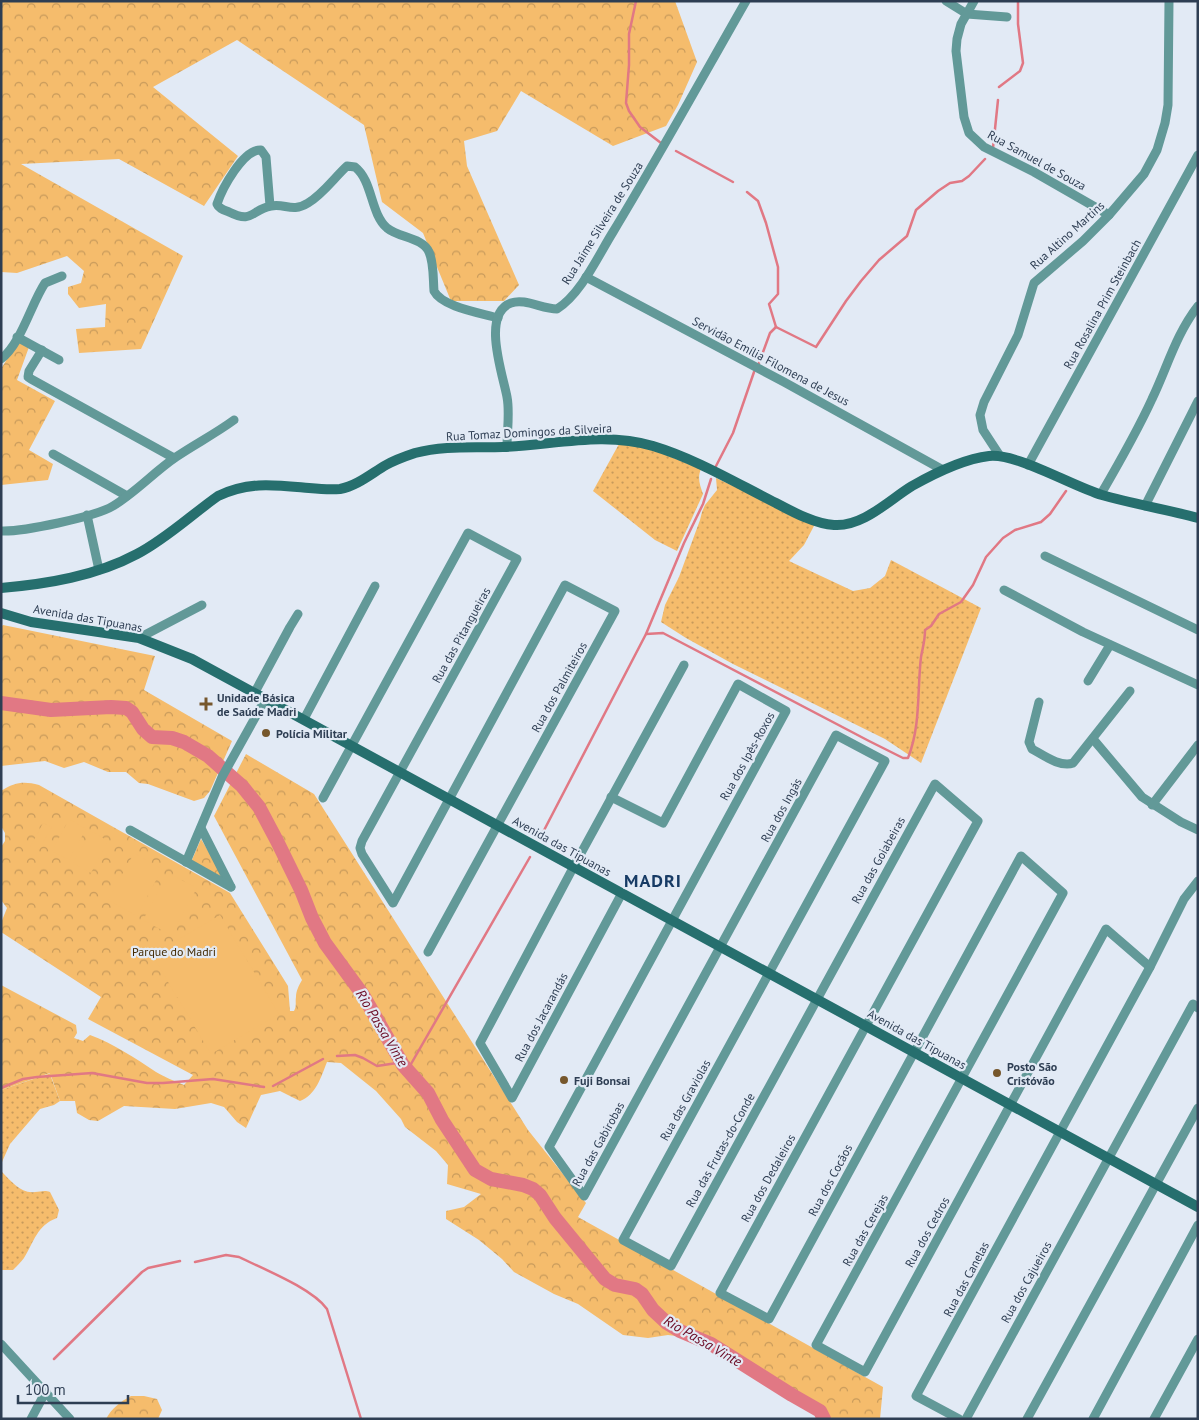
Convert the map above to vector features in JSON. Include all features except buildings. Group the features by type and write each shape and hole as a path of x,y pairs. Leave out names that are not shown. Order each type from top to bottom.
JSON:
{"main road":[{"name":"Rua Tomaz Domingos da Silveira","path":"1,588 57,580 99,570 138,554 218,496 228,491 262,484 339,489 414,453 452,447 507,447 591,440 635,442 670,452 798,513 820,522 837,526 866,516 911,487 943,470 967,461 989,456 1000,456 1101,494 1198,518"},
{"name":"Avenida das Tipuanas","path":"2,614 31,622 139,638 192,658 1198,1207"}],"street":[{"name":"Rua Jaime Silveira de Souza","path":"498,318 500,312 513,302 556,308 570,298 586,277 634,197 746,1"},
{"path":"946,1 967,14 1007,17"},
{"name":"Rua Samuel de Souza","path":"974,1 958,32 956,51 964,117 969,133 984,147 1034,172 1109,215"},
{"name":"Rua Altino Martins","path":"1000,456 983,430 980,415 984,402 1018,335 1032,287 1036,280 1083,241 1109,215 1144,174 1157,150 1168,105 1169,14 1164,1"},
{"path":"1169,1 1169,14"},
{"path":"270,206 266,157 261,150 256,150 230,177 217,205 242,218 249,217 270,206 292,209 300,207 314,199 347,166 355,167 363,177 382,221 387,227 417,241 429,251 436,296 444,302 498,318 497,355 507,402 507,447"},
{"name":"Rua Rosalina Prim Steinbach","path":"1028,465 1198,156"},
{"path":"1,359 9,351 17,337 45,282 62,276"},
{"name":"Servidão Emília Filomena de Jesus","path":"586,277 784,382 943,470"},
{"path":"1101,494 1142,421 1182,329 1198,306"},
{"path":"17,337 59,360"},
{"path":"42,350 29,371 28,377 174,458"},
{"path":"1145,506 1198,401"},
{"path":"1,531 20,530 87,515 111,507 174,458 218,432 234,420"},
{"path":"53,454 127,496"},
{"path":"87,515 99,570"},
{"name":"Rua das Pitangueiras","path":"352,745 468,533 517,559 400,772"},
{"path":"1045,556 1198,630"},
{"name":"Rua dos Palmiteiros","path":"449,798 565,585 615,611 498,825"},
{"path":"304,718 375,586"},
{"path":"1004,590 1110,645 1198,684"},
{"path":"139,638 202,605"},
{"path":"255,692 298,614"},
{"path":"1088,681 1110,645"},
{"path":"574,866 684,665"},
{"name":"Rua dos Ipês-Roxos","path":"611,797 662,823 738,684 786,711 672,920"},
{"path":"1039,702 1029,742 1032,749 1062,764 1068,765 1073,763 1130,691"},
{"path":"186,862 222,777 266,698"},
{"name":"Rua dos Ingás","path":"720,947 836,735 885,761"},
{"path":"1093,739 1136,792 1152,805 1198,830"},
{"path":"323,798 352,745"},
{"path":"1152,805 1198,745"},
{"name":"Rua das Graviolas","path":"623,1240 885,761"},
{"path":"400,772 360,848 393,903 449,798"},
{"name":"Rua das Goiabeiras","path":"816,999 934,784 978,821 866,1026"},
{"path":"428,952 498,825"},
{"path":"130,830 231,887 201,828"},
{"name":"Rua dos Cocãos","path":"769,1319 1021,856 1063,893 962,1078"},
{"name":"Rua dos Jacarandás","path":"574,866 480,1043 512,1098 622,893"},
{"path":"1060,1131 1150,967 1184,899 1198,881"},
{"name":"Rua das Gabirobas","path":"672,920 548,1147 584,1196 720,947"},
{"name":"Rua dos Cedros","path":"865,1372 1106,929 1150,967"},
{"name":"Rua das Frutas-do-Conde","path":"623,1240 671,1266 816,999"},
{"name":"Rua dos Cajueiros","path":"966,1419 1192,1004 1198,1008"},
{"name":"Rua dos Dedaleiros","path":"769,1319 720,1292 866,1026"},
{"name":"Rua das Cerejas","path":"865,1372 816,1345 962,1078"},
{"path":"1027,1419 1198,1108"},
{"name":"Rua das Canelas","path":"959,1419 916,1396 1060,1131"},
{"path":"1093,1419 1198,1225"},
{"path":"1154,1419 1198,1338"},
{"path":"1,1358 4,1347"},
{"path":"4,1347 46,1390 70,1419"},
{"path":"31,1419 46,1390"}],"green space":[{"path":"1,1 675,1 697,62 678,105 666,126 613,146 521,91 497,131 464,141 467,166 519,285 504,301 451,301 423,233 382,202 364,125 237,40 153,87 238,156 204,206 119,159 21,164 183,256 141,349 79,353 76,329 105,327 106,304 79,308 68,294 68,287 81,283 84,271 67,256 17,273 1,272"},
{"path":"18,341 29,347 17,380 55,401 29,450 53,464 48,480 1,485 1,369"},
{"path":"619,444 646,447 701,469 699,478 703,494 677,551 655,540 593,491"},
{"path":"716,478 815,524 804,545 789,561 853,591 870,588 885,576 891,560 981,608 921,763 885,739 733,664 661,622 665,605 679,577 702,512 717,490"},
{"path":"3,625 155,656 144,690 232,741 210,791 204,798 194,801 148,784 139,783 126,772 108,772 84,762 64,768 45,761 1,766 1,627"},
{"name":"Parque do Madri","path":"246,754 314,794 528,1130 586,1203 578,1217 883,1387 880,1419 818,1419 820,1411 684,1337 668,1335 648,1338 623,1335 578,1304 554,1294 514,1272 479,1240 446,1219 446,1211 464,1207 481,1194 447,1184 448,1165 436,1151 405,1127 401,1119 376,1091 341,1063 327,1062 314,1090 300,1101 280,1091 261,1095 246,1128 237,1122 224,1107 211,1103 175,1109 124,1106 98,1121 89,1120 77,1113 75,1101 60,1101 50,1073 1,1090 1,985 76,1025 77,1033 74,1038 83,1041 90,1035 124,1052 159,1074 184,1085 193,1075 88,1019 101,997 1,932 1,923 7,908 1,900 1,847 5,841 5,833 1,826 1,791 15,784 29,783 39,785 230,893 288,986 290,1011 294,1011 297,993 302,980 214,816"},
{"path":"69,819 86,829 69,860 52,851"},
{"path":"43,823 52,827 38,851 30,847"},
{"path":"91,831 108,841 91,873 73,863"},
{"path":"201,839 221,872 221,878 191,862"},
{"path":"134,853 162,869 137,916 108,900"},
{"path":"168,873 197,888 171,935 143,920"},
{"name":"Parque do Madri","path":"220,915 279,1014 211,1054 152,955"},
{"path":"51,1073 60,1101 40,1109 10,1144 2,1162 2,1172 25,1191 50,1192 59,1210 57,1218 50,1221 40,1230 24,1258 13,1270 1,1270 1,1090"},
{"path":"131,1396 157,1399 162,1410 158,1419 106,1419 117,1406"}],"waterway":[{"path":"636,1 629,34 626,103 640,127 661,143"},
{"path":"999,87 1020,71 1023,63 1018,24 1018,1"},
{"path":"993,148 998,100"},
{"path":"676,151 733,182"},
{"path":"776,327 816,347 861,281 879,260 907,236 916,210 950,183 962,181 969,176 985,159"},
{"path":"747,192 758,201 778,267 778,294 769,304 776,327"},
{"path":"759,363 770,333 776,327"},
{"path":"715,468 733,433 754,372"},
{"path":"540,838 646,634 684,543 703,504 711,479"},
{"path":"646,634 663,633 869,741 903,758 908,758 917,721 921,657 925,630 931,626 939,614 961,602 973,585 986,557 1003,538 1015,530 1041,522 1050,514 1066,491"},
{"name":"Rio Passa Vinte","path":"1,703 51,710 126,708 132,712 143,729 152,737 172,738 184,742 208,756 242,786 259,807 301,890 312,918 325,943 363,995 403,1065 428,1093 442,1120 475,1170 491,1179 523,1185 533,1189 540,1195 555,1218 605,1279 615,1285 635,1289 642,1294 653,1310 667,1323 680,1331 711,1344 820,1411 824,1419"},
{"path":"410,1073 411,1064 530,857"},
{"path":"337,1056 355,1055 377,1066 397,1063 403,1065"},
{"path":"273,1086 323,1059"},
{"path":"1,1088 23,1079 92,1073 147,1083 213,1079 264,1087"},
{"path":"195,1262 226,1255 239,1257 299,1286 320,1301 327,1309 361,1419"},
{"path":"54,1359 142,1272 148,1268 180,1261"}],"place":[{"name":"Unidade Básica de Saúde Madri","path":"206,704"},
{"name":"Polícia Militar","path":"266,733"},
{"name":"Posto São Cristóvão","path":"997,1073"},
{"name":"Fuji Bonsai","path":"564,1080"}],"district":[{"name":"MADRI","path":"653,880"}]}
